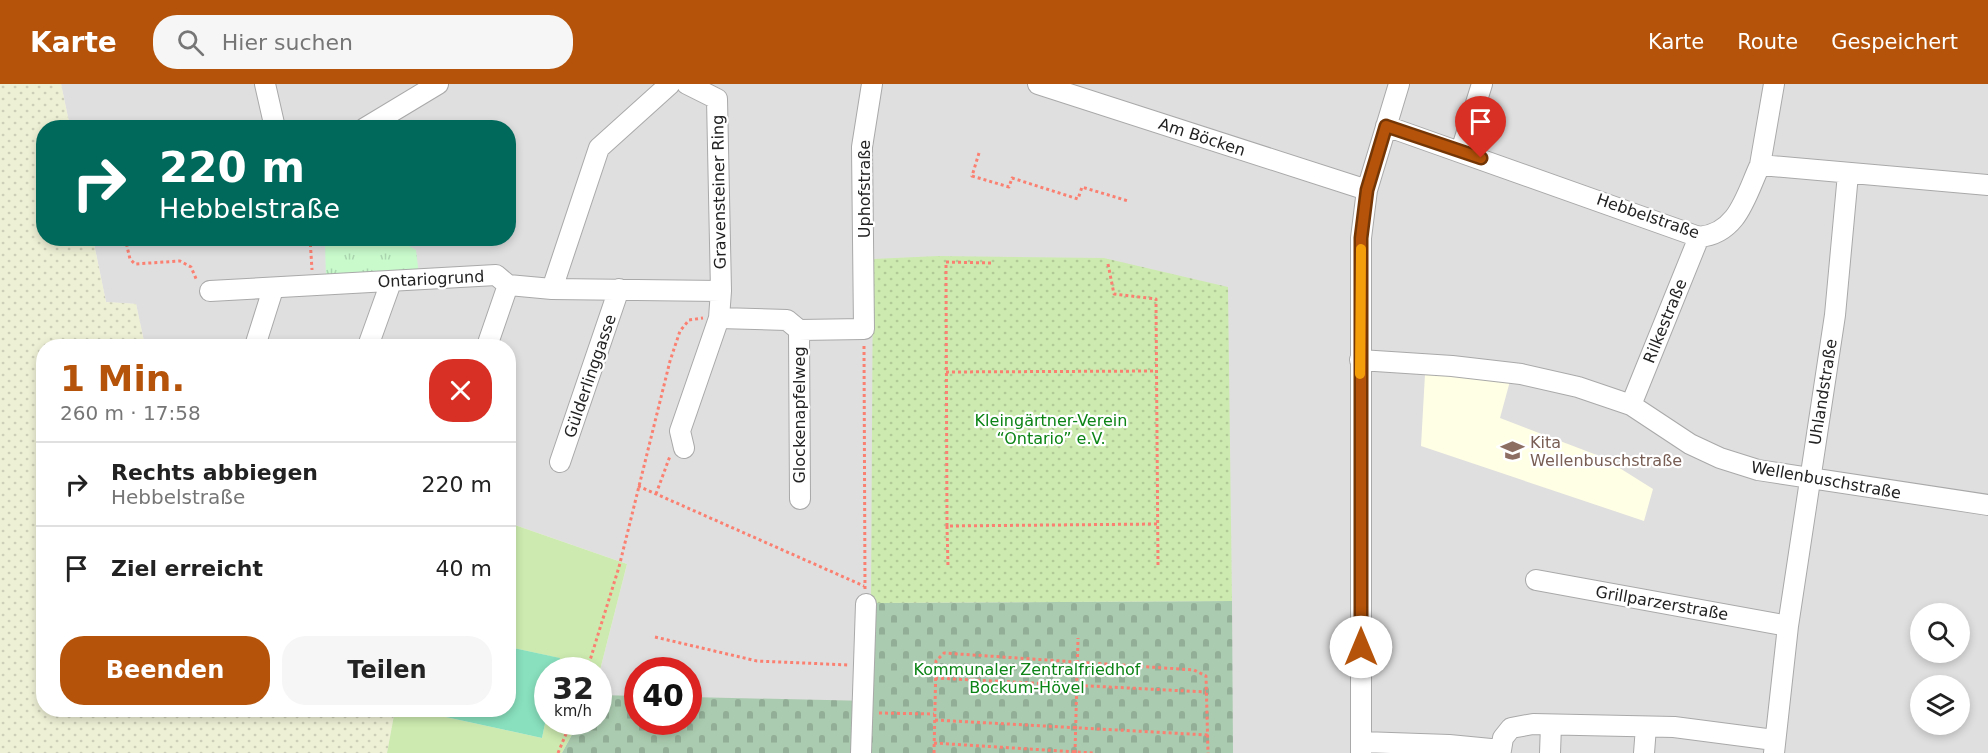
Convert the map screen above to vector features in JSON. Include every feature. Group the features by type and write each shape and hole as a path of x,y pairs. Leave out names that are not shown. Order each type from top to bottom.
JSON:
{"street":[{"path":"266,84 273,120"},
{"path":"378,120 438,84"},
{"path":"552,289 599,148 670,84"},
{"name":"Gravensteiner Ring","path":"684,448 680,431 719,318 721,291 717,99 687,84"},
{"name":"Uphofstraße","path":"864,329 862,147 872,84"},
{"name":"Am Böcken","path":"1038,84 1367,190"},
{"path":"1399,84 1367,190 1361,238 1361,748 1449,745 1500,752 1503,738 1511,728 1551,725 1674,727 1774,746"},
{"path":"1461,151 1482,84"},
{"name":"Hebbelstraße","path":"1386,126 1700,237 1713,236 1733,222 1760,165 1774,84"},
{"path":"1760,165 1988,185"},
{"name":"Uhlandstraße","path":"1774,746 1788,626 1835,315 1848,174"},
{"name":"Rilkestraße","path":"1631,405 1700,237"},
{"name":"Ontariogrund","path":"210,291 496,275 508,285 552,289 721,291"},
{"path":"371,339 391,282"},
{"path":"489,339 508,285"},
{"path":"257,339 273,289"},
{"name":"Gülderlinggasse","path":"560,462 619,289"},
{"path":"719,318 788,320 799,330 864,329"},
{"name":"Glockenapfelweg","path":"799,330 800,499"},
{"name":"Wellenbuschstraße","path":"1360,360 1452,366 1521,374 1578,387 1631,405 1690,444 1720,458 1758,470 1988,505"},
{"name":"Grillparzerstraße","path":"1536,580 1788,626"},
{"path":"861,753 865,595"},
{"path":"1550,753 1551,725"},
{"path":"1644,753 1646,727"}],"path":[{"path":"979,153 972,176 1009,187 1012,178 1078,199 1082,187 1128,201"},
{"path":"127,246 132,262 145,265 180,261 186,263 191,267 201,286 210,291"},
{"path":"310,246 312,286"},
{"path":"948,567 946,262 991,263"},
{"path":"1107,264 1114,294 1156,299 1158,568"},
{"path":"591,657 619,567 670,361 680,331 689,320 719,318"},
{"path":"638,486 865,595 864,329"},
{"path":"946,372 1156,371"},
{"path":"656,494 670,456 684,448"},
{"path":"947,526 1157,524"},
{"path":"655,637 757,661 863,665"},
{"path":"1075,753 1078,638"},
{"path":"934,753 936,662 944,653 1194,670 1206,676 1208,753"},
{"path":"935,678 1207,692"},
{"path":"862,712 934,714"},
{"path":"935,720 1208,735"},
{"path":"558,753 566,735"},
{"path":"934,743 1093,753"}],"shaded area":[{"path":"0,84 61,84 69,120 36,120 36,246 94,246 106,302 136,304 144,339 36,339 36,717 394,717 387,753 0,753"},
{"path":"61,84 1988,84 1988,753 562,753 572,735 612,735 612,657 603,657 627,564 516,525 516,339 144,339 136,304 106,302 94,246 516,246 516,120 69,120"},
{"name":"Kita Wellenbuschstraße","path":"1425,374 1510,381 1500,418 1602,457 1653,489 1644,521 1421,446"}],"green space":[{"path":"325,246 409,246 416,250 419,275 326,278"},
{"name":"Kleingärtner-Verein “Ontario” e.V.","path":"938,256 1104,258 1228,287 1232,601 871,603 873,259"},
{"path":"516,525 627,564 603,657 554,657 516,649"},
{"name":"Kommunaler Zentralfriedhof Bockum-Hövel","path":"1232,601 1233,753 562,753 572,735 612,735 612,695 624,696 624,735 702,735 702,697 870,701 871,603"},
{"path":"516,649 555,657 534,657 534,735 543,735 542,738 446,717 516,717"},
{"path":"394,717 446,717 542,738 543,735 572,735 562,753 387,753"}],"slow traffic":[{"path":"1360,374 1361,249"}],"place":[{"name":"Kita Wellenbuschstraße","path":"1512,451"}],"route":[{"path":"1361,647 1360,299 1361,238 1367,190 1386,126 1481,158"}]}
